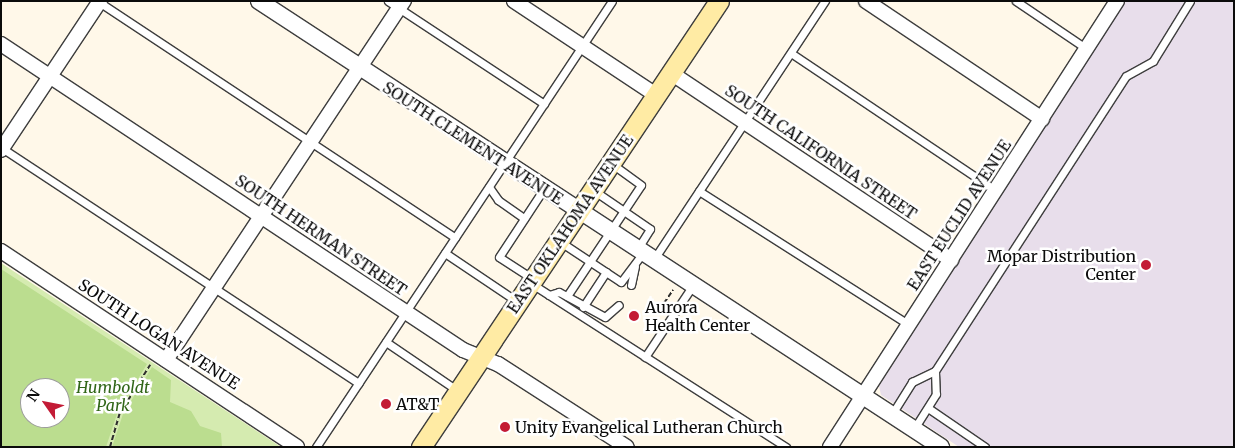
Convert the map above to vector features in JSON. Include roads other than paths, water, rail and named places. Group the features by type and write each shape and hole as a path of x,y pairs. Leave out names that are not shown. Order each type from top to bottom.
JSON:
{"main road":[{"name":"EAST OKLAHOMA AVENUE","path":"421,447 719,1"}],"street":[{"name":"SOUTH CLEMENT AVENUE","path":"259,1 543,190 610,232 642,257 693,285 941,447"},
{"path":"514,1 656,96"},
{"path":"866,1 1042,119"},
{"name":"EAST EUCLID AVENUE","path":"830,447 1117,1"},
{"path":"2,149 99,2"},
{"path":"166,360 360,68 397,4"},
{"name":"SOUTH HERMAN STREET","path":"1,44 405,312 627,447"},
{"name":"SOUTH CALIFORNIA STREET","path":"671,73 951,260"},
{"name":"SOUTH LOGAN AVENUE","path":"1,251 297,447"}],"lane":[{"path":"316,447 612,1"},
{"path":"559,241 621,282 699,191 826,1"},
{"path":"1016,1 1087,49"},
{"path":"892,414 912,382 935,371 1126,76 1153,61 1190,1"},
{"path":"99,2 455,238"},
{"path":"397,4 544,104"},
{"path":"791,53 996,191"},
{"path":"2,149 358,383"},
{"path":"567,296 591,262 640,182 611,164"},
{"path":"489,187 498,200 524,218"},
{"path":"543,190 499,257 549,295 786,447"},
{"path":"593,190 650,229 631,285"},
{"path":"699,191 910,325"},
{"path":"445,253 518,302"},
{"path":"583,307 606,272"},
{"path":"645,357 693,285"},
{"path":"549,295 559,292 583,307 605,317 618,305"},
{"path":"386,342 458,392"},
{"path":"914,428 936,394 935,371"},
{"path":"928,408 985,447"}],"place":[{"name":"Mopar Distribution Center","path":"1146,265"},
{"name":"Aurora Health Center","path":"634,316"},
{"name":"AT&T","path":"386,404"},
{"name":"Unity Evangelical Lutheran Church","path":"505,427"}],"park label":[{"name":"Humboldt Park","path":"113,396"}]}
